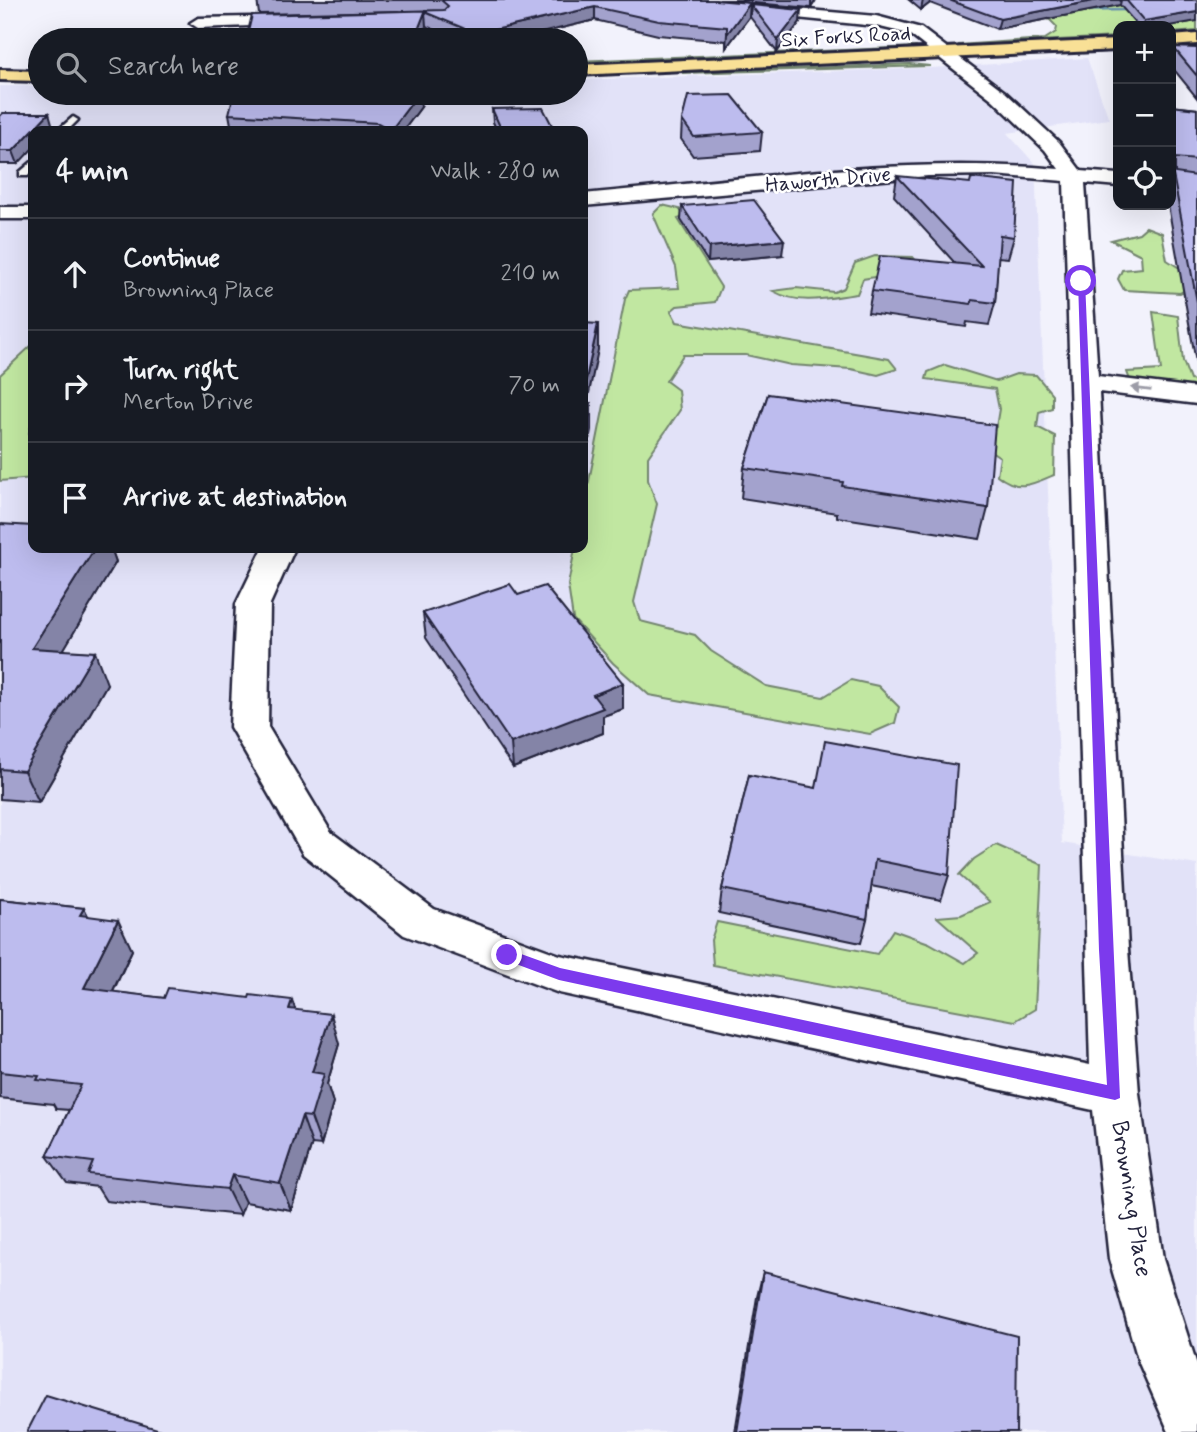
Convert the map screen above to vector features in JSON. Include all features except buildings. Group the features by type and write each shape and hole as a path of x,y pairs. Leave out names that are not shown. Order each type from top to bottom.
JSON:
{"main road":[{"path":"1176,41 1197,39"},
{"name":"Six Forks Road","path":"588,70 1113,45"},
{"path":"0,75 28,76"}],"street":[{"path":"725,8 891,24 915,31 1033,126 1074,175"},
{"path":"196,28 200,16 321,20"},
{"name":"Haworth Drive","path":"588,200 928,170 994,170 1113,179"},
{"name":"Browning Place","path":"1074,175 1103,817 1105,950 1115,1093 1136,1259 1167,1363 1197,1429"},
{"path":"0,213 28,213"},
{"path":"1084,393 1197,396"},
{"path":"1084,393 1197,418"},
{"path":"277,553 253,604 248,727 317,843 419,922 559,974 1115,1093"}],"lane":[{"path":"67,126 73,120"},
{"path":"24,174 28,170"}],"shaded area":[{"path":"1087,58 1109,119 1007,133 1035,164 1062,843 1197,865 1197,1432 0,1432 0,86 28,86 28,105 588,105 588,80 931,68"}],"green space":[{"path":"1132,0 1197,9 1197,31 1176,33 1176,21 1113,21 1113,37 958,45 1045,39 1056,32 1057,27 1050,20 1015,9"},
{"path":"917,47 911,50 588,63 588,61"},
{"path":"910,64 930,66 682,73"},
{"path":"662,205 679,209 686,216 678,219 721,287 715,302 677,306 671,311 677,322 889,359 897,369 878,375 851,369 791,365 746,355 683,355 666,381 678,390 680,410 648,457 648,480 657,504 634,602 640,621 695,635 711,651 766,686 823,697 851,680 878,686 899,707 895,723 870,734 649,695 613,663 573,619 568,585 574,553 588,553 588,486 625,299 629,290 679,288 676,267 653,214"},
{"path":"1146,227 1162,233 1167,260 1178,267 1197,269 1195,285 1180,293 1124,290 1118,279 1122,270 1142,268 1141,255 1111,240 1139,233"},
{"path":"875,256 913,257 923,269 863,279 857,294 804,300 773,291 796,288 834,292 844,288 855,263"},
{"path":"1153,312 1178,316 1183,361 1190,380 1197,381 1197,390 1130,380 1127,372 1161,370"},
{"path":"28,349 28,478 0,481 0,375"},
{"path":"945,365 997,381 1016,374 1036,375 1052,394 1052,408 1039,412 1037,427 1055,436 1054,475 1038,482 1018,485 997,475 1000,457 988,449 983,430 996,427 999,409 995,389 926,379 928,372"},
{"path":"996,845 1042,865 1035,1009 1015,1021 713,965 711,940 717,922 877,954 893,930 929,943 965,963 978,953 937,917 961,915 990,902 959,875 974,859"}],"waterway":[{"path":"1070,10 1145,11"}],"route":[{"path":"507,955 559,974 1115,1093 1105,950 1103,817 1081,281"}]}
